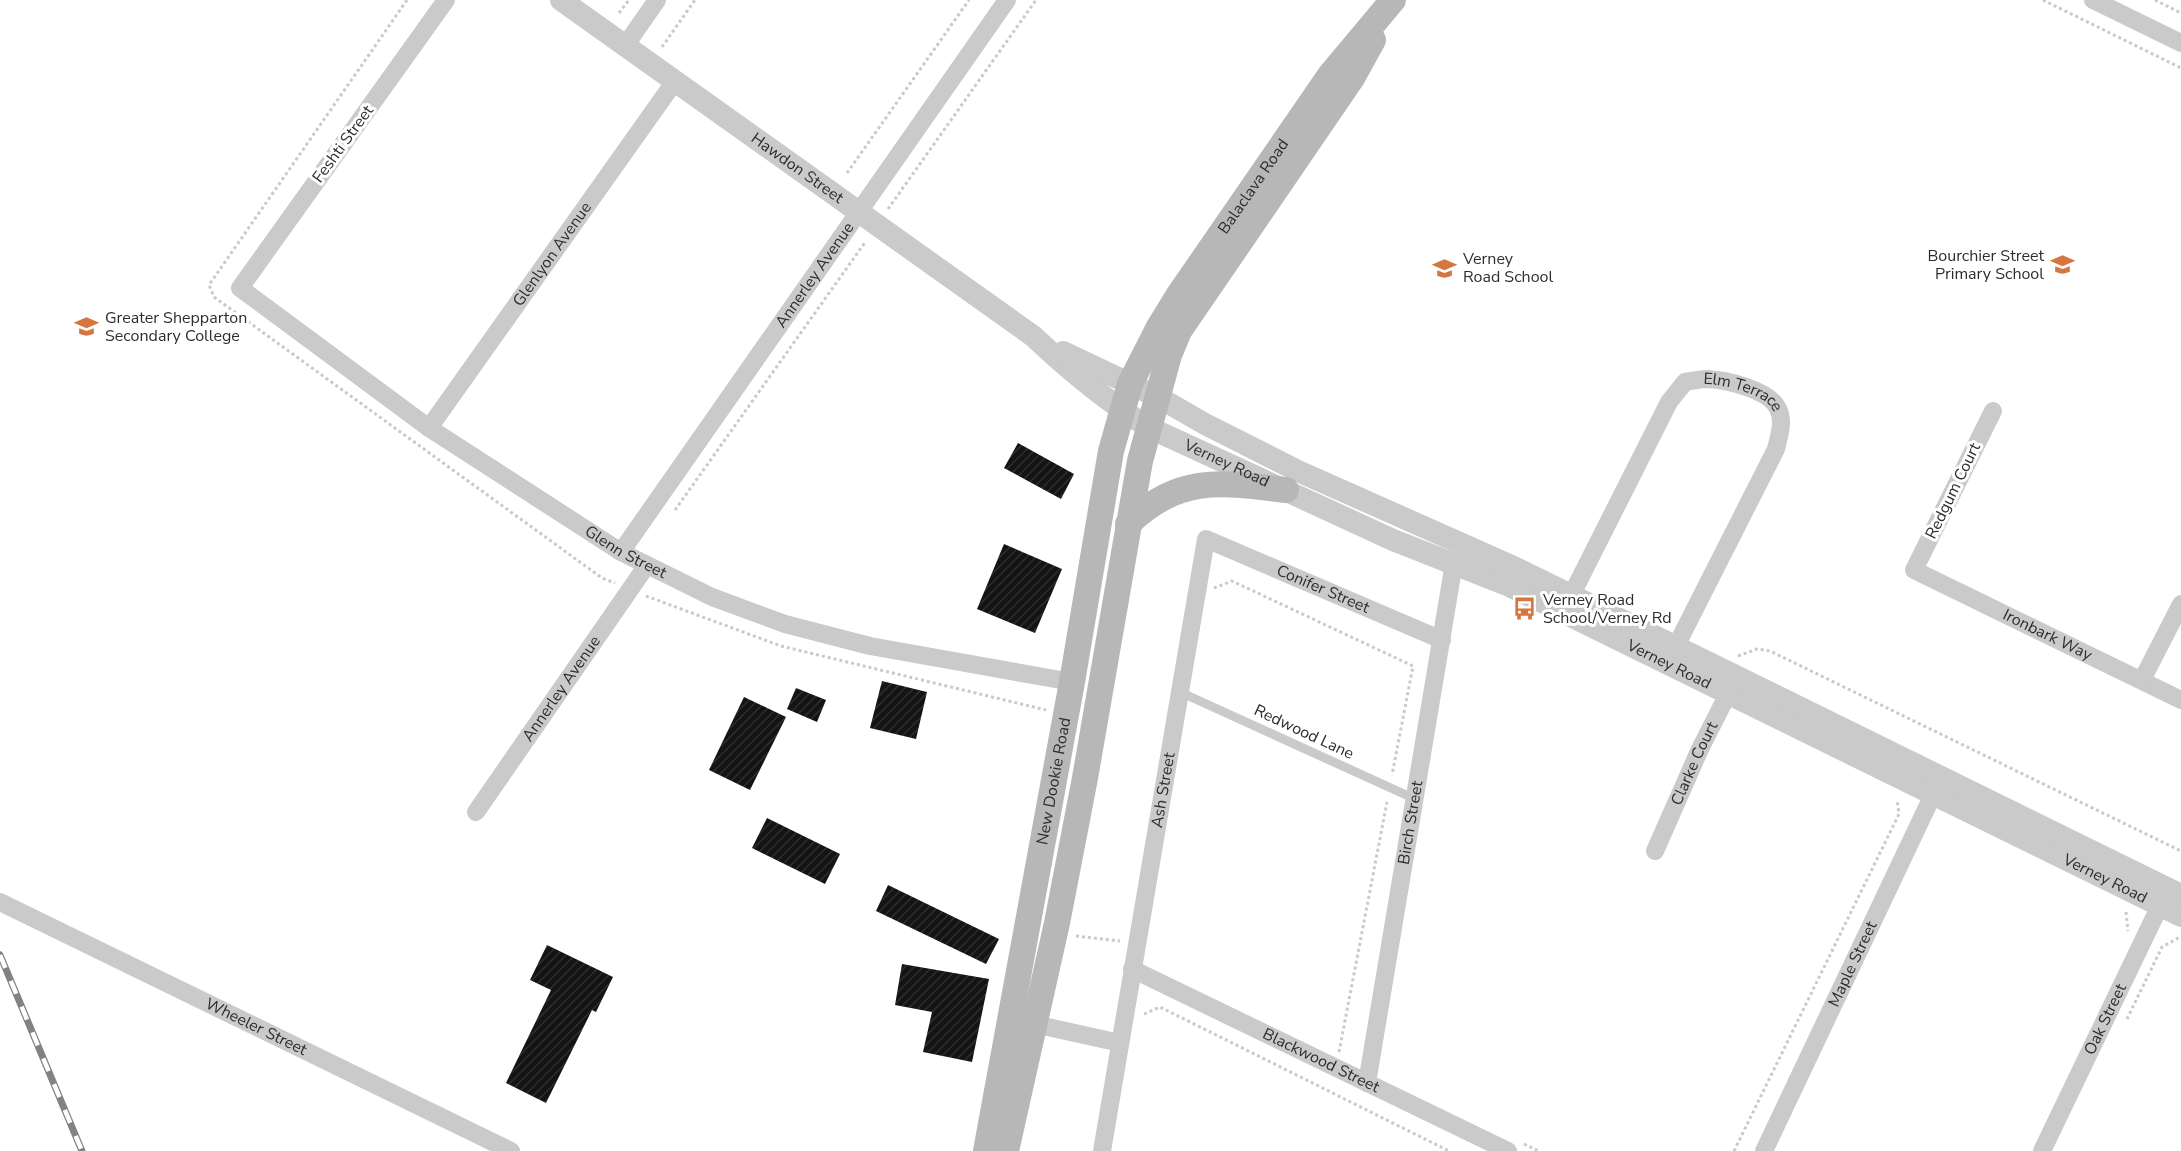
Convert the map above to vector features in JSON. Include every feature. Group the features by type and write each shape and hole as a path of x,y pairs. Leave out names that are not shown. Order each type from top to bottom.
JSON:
{"main road":[{"name":"Balaclava Road","path":"1123,412 1130,384 1159,327 1184,286 1331,74 1394,0"},
{"name":"Balaclava Road","path":"1150,428 1169,355 1179,332 1352,78 1394,0"},
{"name":"New Dookie Road","path":"986,1151 1072,682 1111,451 1123,412"},
{"name":"New Dookie Road","path":"1006,1151 1035,1023 1085,778 1128,524 1140,461 1150,428"},
{"path":"1128,524 1154,502 1183,488 1233,485 1286,490"}],"street":[{"name":"Feshti Street","path":"240,288 446,0"},
{"name":"Hawdon Street","path":"561,0 1033,336 1065,366 1123,412 1150,428"},
{"path":"625,46 657,0"},
{"name":"Annerley Avenue","path":"621,552 1007,0"},
{"path":"2092,0 2181,44"},
{"name":"Glenlyon Avenue","path":"429,428 675,81"},
{"name":"Glenn Street","path":"240,288 429,428 621,552 712,597 785,624 870,646 1072,682"},
{"name":"Hawdon Street","path":"1033,336 1158,397"},
{"name":"Elm Terrace","path":"1567,605 1669,402 1685,382 1707,379 1736,384 1765,394 1778,407 1781,423 1776,449 1671,656"},
{"name":"Verney Road","path":"1158,397 1298,471 1516,568 1567,605"},
{"name":"Redgum Court","path":"1914,570 1993,411"},
{"name":"Verney Road","path":"1150,428 1393,540 1508,585 1567,605 1936,786 2170,896 2180,926"},
{"name":"Conifer Street","path":"1206,539 1442,640"},
{"name":"Ash Street","path":"1102,1151 1206,539"},
{"name":"Birch Street","path":"1368,1083 1454,562"},
{"name":"Annerley Avenue","path":"476,812 647,565"},
{"name":"Ironbark Way","path":"1914,570 2181,700"},
{"path":"2142,680 2181,604"},
{"name":"Verney Road","path":"1671,656 1715,667 1733,685"},
{"name":"Clarke Court","path":"1655,851 1700,750 1733,685"},
{"name":"Maple Street","path":"1764,1151 1936,786"},
{"name":"Oak Street","path":"2042,1151 2170,896"},
{"name":"Wheeler Street","path":"0,902 511,1151"},
{"name":"Blackwood Street","path":"1132,969 1508,1151"},
{"path":"1011,1019 1120,1043"}],"lane":[{"name":"Redwood Lane","path":"1180,692 1415,799"}],"path":[{"path":"407,0 209,285 214,297 602,578 781,646 1048,710"},
{"path":"620,14 629,0"},
{"path":"662,47 695,0"},
{"path":"847,173 969,0"},
{"path":"674,511 1036,0"},
{"path":"2043,0 2181,68"},
{"path":"2155,0 2181,13"},
{"path":"1208,591 1232,581 1413,666 1339,1055"},
{"path":"1715,667 1757,649 1770,651 2181,851"},
{"path":"1734,1151 1899,814 1897,800"},
{"path":"2126,1022 2162,947 2180,926"},
{"path":"1075,936 1137,944"},
{"path":"1136,1017 1160,1007 1449,1151"}],"building":[{"path":"1018,443 1074,474 1061,499 1004,468"},
{"path":"1004,544 1062,569 1035,633 977,609"},
{"path":"882,681 927,692 916,739 870,728"},
{"path":"796,688 826,700 817,722 787,709"},
{"path":"744,697 786,717 750,790 709,770"},
{"path":"767,818 840,854 825,884 752,848"},
{"path":"888,885 999,939 986,964 876,911"},
{"path":"547,945 613,977 596,1012 592,1010 546,1103 506,1083 551,990 530,980"},
{"path":"902,964 989,979 972,1062 923,1052 932,1012 895,1005"}],"railway":[{"path":"0,955 82,1151"}],"place":[{"name":"Bourchier Street Primary School","path":"2062,265"},
{"name":"Verney Road School","path":"1445,268"},
{"name":"Greater Shepparton Secondary College","path":"87,327"},
{"name":"Verney Road School/Verney Rd","path":"1525,609"}]}
